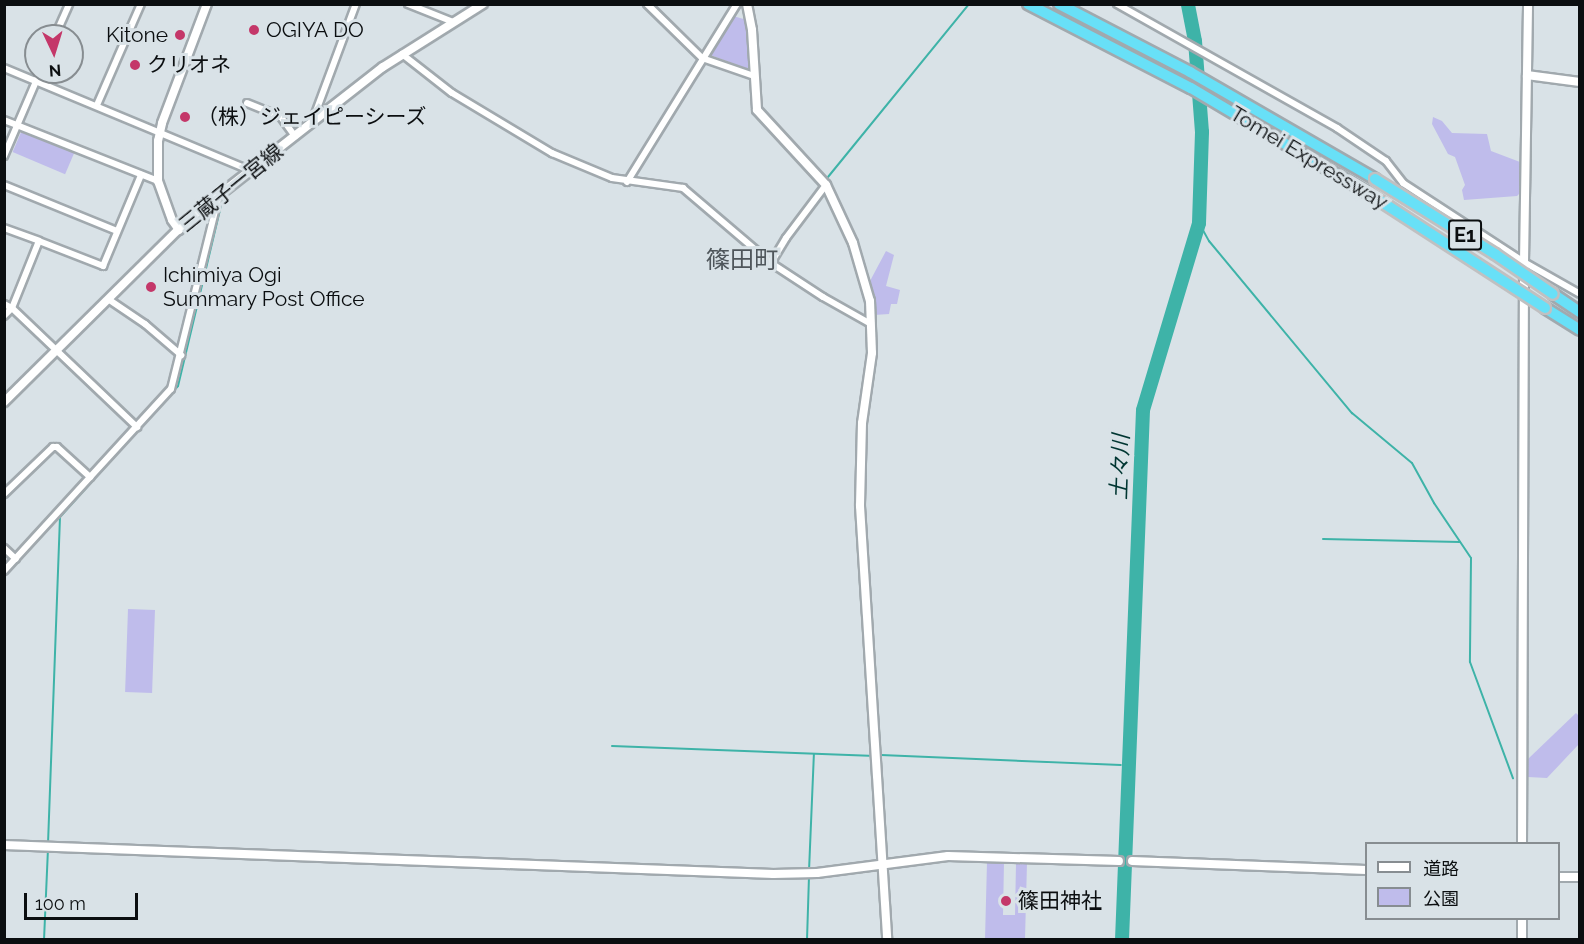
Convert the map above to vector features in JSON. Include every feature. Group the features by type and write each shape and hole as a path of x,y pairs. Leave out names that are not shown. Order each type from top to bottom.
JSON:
{"highway":[{"name":"Tomei Expressway","path":"1028,4 1191,88 1368,193 1580,330"},
{"name":"Tomei Expressway","path":"1059,4 1205,80 1375,179 1496,254 1580,312"}],"main road":[{"name":"三蔵子一宮線","path":"4,402 179,230 249,170 402,54 483,4"}],"street":[{"path":"60,24 69,4"},
{"path":"97,105 141,4"},
{"path":"179,230 172,220 158,181 157,154 160,131 207,4"},
{"path":"311,124 356,4"},
{"path":"408,4 453,22"},
{"path":"647,4 702,58 754,76"},
{"path":"627,182 737,4"},
{"path":"747,4 752,30 754,100 761,118 826,185 853,243 866,283 872,353 859,464 860,506 887,939"},
{"path":"1116,4 1374,152 1386,161 1403,183 1524,262 1580,294"},
{"path":"1522,842 1524,262 1528,4"},
{"path":"402,54 452,93 508,129 552,153 627,182 683,188 771,263 871,324"},
{"path":"4,68 24,76"},
{"path":"1527,75 1580,82"},
{"path":"4,156 7,143 18,125 35,84"},
{"path":"44,84 249,170"},
{"path":"247,103 281,117 295,136"},
{"path":"4,120 158,181"},
{"path":"4,228 103,266 141,175"},
{"path":"4,185 117,231"},
{"path":"771,263 786,238 826,185"},
{"path":"4,571 171,389 219,195"},
{"path":"4,316 12,308 39,241"},
{"path":"108,299 145,324 181,355"},
{"path":"4,304 12,308 136,427"},
{"path":"4,494 52,447 57,447 90,477"},
{"path":"4,548 16,559"},
{"path":"4,845 773,874 818,873 972,855 1365,870"},
{"path":"1560,877 1580,877"},
{"path":"1522,920 1522,939"}],"green space":[{"path":"733,16 747,20 750,68 748,69 710,55"},
{"path":"1433,117 1442,121 1452,133 1487,134 1491,151 1520,162 1520,193 1517,196 1464,200 1462,190 1465,185 1455,157 1448,154 1432,124"},
{"path":"22,130 74,152 65,174 13,152"},
{"path":"886,251 894,255 886,286 900,290 897,304 891,304 889,314 874,315 870,281"},
{"path":"128,609 155,610 152,693 125,692"},
{"path":"1576,713 1579,716 1579,744 1547,778 1528,777 1528,759"},
{"name":"篠田神社","path":"987,862 1004,862 1003,915 1015,915 1016,863 1027,863 1025,939 985,939"}],"waterway":[{"path":"828,177 969,4"},
{"name":"土々川","path":"1122,940 1143,410 1199,223 1202,132 1195,41 1188,4"},
{"path":"48,844 60,517 178,386 221,205"},
{"path":"1199,223 1209,241 1352,413 1412,463 1434,503 1471,558 1470,662 1513,778"},
{"path":"1323,539 1460,542"},
{"path":"612,746 869,756"},
{"path":"809,871 814,754"},
{"path":"881,755 1121,765"},
{"path":"44,940 48,849"},
{"path":"807,940 809,876"}],"place":[{"name":"OGIYA DO","path":"254,30"},
{"name":"Kitone","path":"180,35"},
{"name":"クリオネ","path":"135,65"},
{"name":"（株）ジェイピーシーズ","path":"185,117"},
{"name":"Ichimiya Ogi Summary Post Office","path":"151,287"},
{"name":"篠田神社","path":"1006,901"}],"district":[{"name":"篠田町","path":"742,260"}]}
